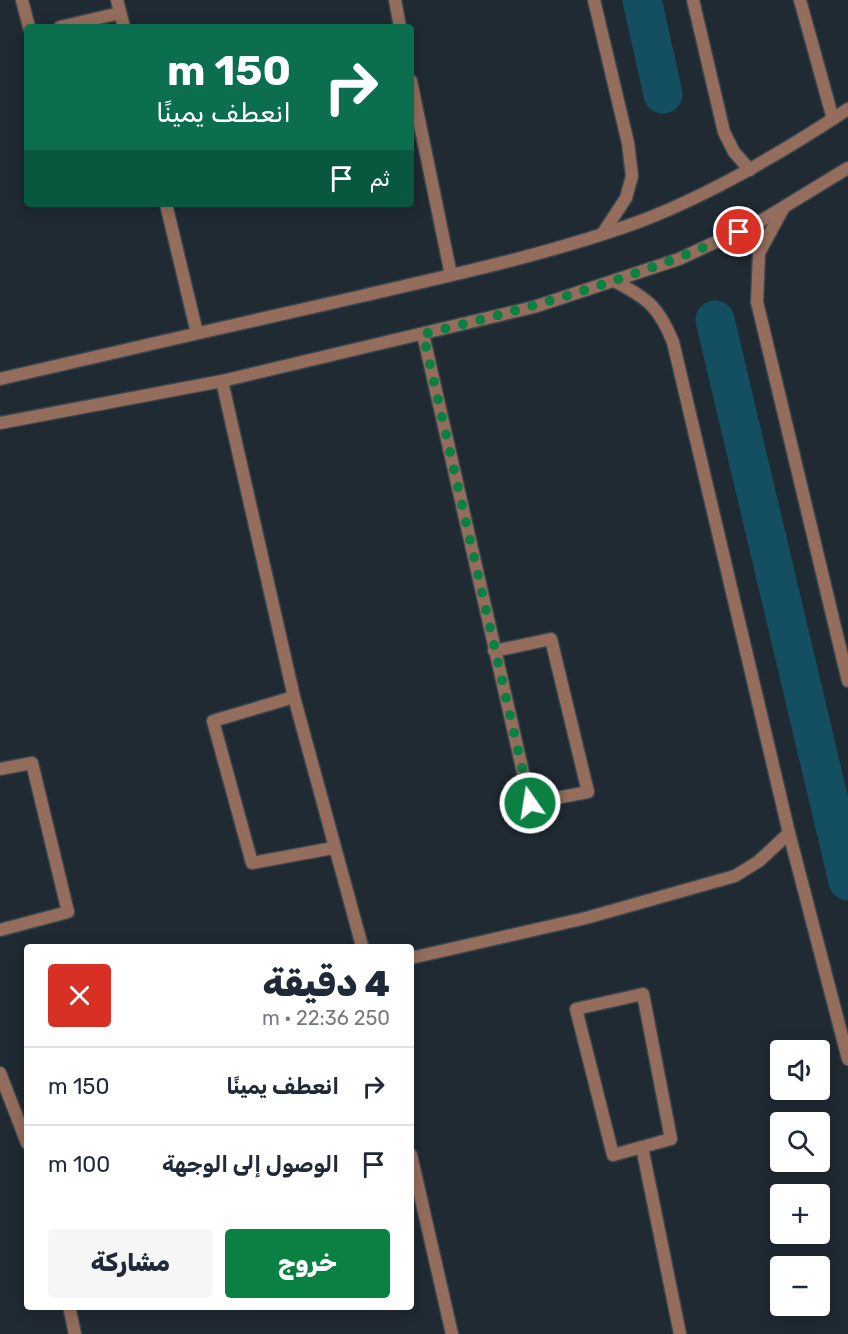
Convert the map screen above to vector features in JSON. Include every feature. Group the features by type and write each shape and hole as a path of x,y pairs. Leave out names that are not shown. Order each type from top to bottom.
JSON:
{"street":[{"path":"22,0 28,24"},
{"path":"117,0 123,24"},
{"path":"394,0 399,24"},
{"path":"594,0 628,143 632,176 626,198 603,233"},
{"path":"693,0 724,132 734,152 750,170"},
{"path":"800,0 833,119"},
{"path":"73,24 120,13"},
{"path":"414,96 451,275"},
{"path":"0,379 451,275 603,233 642,220 750,170 848,109"},
{"path":"0,423 222,381 534,307 616,282 679,259 783,209 848,168"},
{"path":"167,207 197,333"},
{"path":"783,209 759,252 757,302 848,681"},
{"path":"616,282 642,295 661,313 674,342 789,833 848,1059"},
{"path":"423,334 494,651 530,803 588,792 551,639 494,651"},
{"path":"222,381 294,697 333,848 361,944"},
{"path":"294,697 213,721 252,863 333,848"},
{"path":"0,769 32,764 68,912 0,930"},
{"path":"414,957 586,918 735,876 759,861 789,833"},
{"path":"643,994 671,1139 642,1147 613,1155 576,1009 643,994"},
{"path":"0,1073 24,1125"},
{"path":"642,1147 680,1334"},
{"path":"416,1192 452,1334"},
{"path":"70,1310 75,1334"}],"waterway":[{"path":"642,0 663,94"},
{"path":"715,320 848,881"}],"route":[{"path":"530,803 423,334 534,307 616,282 679,259 739,232"}]}
